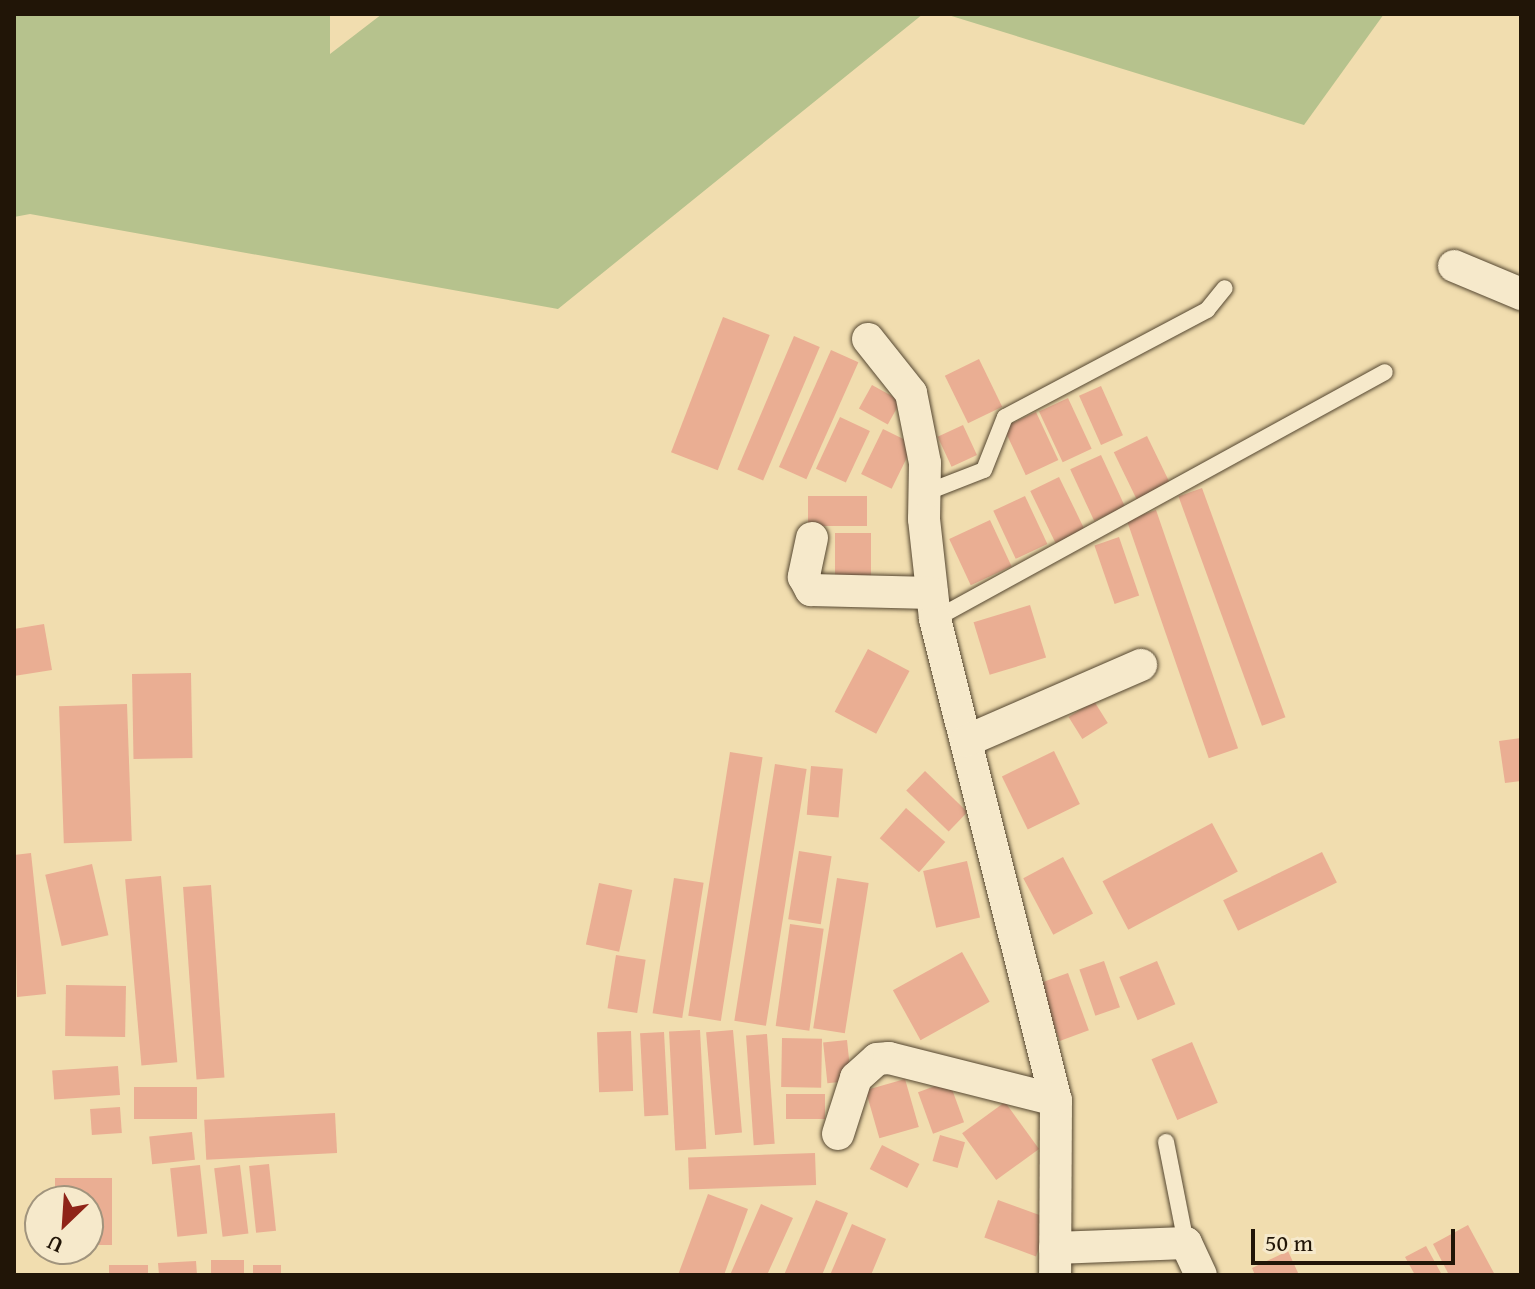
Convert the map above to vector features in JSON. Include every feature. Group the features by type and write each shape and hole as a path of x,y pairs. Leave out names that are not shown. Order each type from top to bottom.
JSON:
{"street":[{"path":"1454,266 1521,294"},
{"path":"868,339 911,393 925,463 924,519 933,606 1056,1100 1055,1261 1186,1243 1201,1275"},
{"path":"812,538 804,577 811,590 933,606"},
{"path":"966,741 1141,665"},
{"path":"838,1134 856,1078 877,1059 889,1058 1056,1100"}],"lane":[{"path":"925,493 984,470 1005,417 1207,310 1225,288"},
{"path":"933,606 1385,372"},
{"path":"1166,1142 1186,1243"}],"green space":[{"path":"14,14 330,14 330,54 382,14 923,14 558,309 30,214 14,217"},
{"path":"945,14 1384,14 1304,125"}],"building":[{"path":"723,317 770,335 718,470 671,452"},
{"path":"794,336 820,347 763,480 737,469"},
{"path":"831,350 858,362 806,479 779,467"},
{"path":"979,359 1002,407 968,423 945,376"},
{"path":"872,385 901,401 888,425 859,409"},
{"path":"1101,386 1123,435 1101,445 1079,396"},
{"path":"1068,398 1092,449 1063,462 1039,412"},
{"path":"1036,412 1058,460 1026,475 1003,427"},
{"path":"840,417 870,431 846,483 816,469"},
{"path":"963,425 977,455 952,467 938,437"},
{"path":"883,429 914,444 892,489 861,474"},
{"path":"1147,436 1171,485 1138,502 1114,452"},
{"path":"1101,455 1125,507 1094,521 1070,469"},
{"path":"1059,477 1084,529 1056,543 1030,491"},
{"path":"1202,488 1285,717 1262,726 1179,497"},
{"path":"808,496 867,496 867,526 808,526"},
{"path":"1025,496 1047,544 1016,559 993,511"},
{"path":"1156,510 1238,748 1209,758 1127,520"},
{"path":"990,520 1012,566 971,585 949,539"},
{"path":"835,533 871,533 871,584 835,584"},
{"path":"1119,537 1139,596 1115,604 1094,545"},
{"path":"1030,605 1046,658 990,675 974,622"},
{"path":"44,624 52,670 14,676 14,629"},
{"path":"868,649 909,671 876,734 835,712"},
{"path":"191,673 192,758 133,759 132,674"},
{"path":"1094,701 1108,723 1082,739 1069,717"},
{"path":"127,704 132,841 64,843 59,706"},
{"path":"1521,738 1521,781 1505,783 1499,741"},
{"path":"1054,751 1080,804 1028,829 1002,776"},
{"path":"730,752 763,757 721,1021 688,1016"},
{"path":"775,764 807,769 766,1026 734,1021"},
{"path":"811,766 843,769 839,818 807,815"},
{"path":"925,771 967,812 949,831 906,790"},
{"path":"906,808 945,842 919,872 880,838"},
{"path":"1212,823 1238,872 1128,930 1103,881"},
{"path":"799,851 832,856 821,924 788,919"},
{"path":"1322,852 1337,883 1238,931 1223,900"},
{"path":"31,853 46,994 17,997 14,855"},
{"path":"1063,857 1093,914 1053,935 1023,878"},
{"path":"967,861 980,918 936,928 923,871"},
{"path":"92,864 108,935 62,946 45,875"},
{"path":"161,876 177,1062 141,1065 125,879"},
{"path":"674,878 704,883 682,1018 653,1013"},
{"path":"837,878 869,883 845,1033 813,1028"},
{"path":"599,883 632,890 619,952 586,945"},
{"path":"211,885 224,1078 197,1079 183,887"},
{"path":"790,924 824,929 809,1031 776,1026"},
{"path":"962,952 990,1002 921,1040 893,990"},
{"path":"616,955 646,960 637,1013 608,1008"},
{"path":"1104,961 1120,1007 1095,1016 1079,969"},
{"path":"1157,961 1175,1004 1138,1020 1119,977"},
{"path":"1068,973 1089,1030 1060,1041 1039,984"},
{"path":"66,985 126,986 125,1037 65,1036"},
{"path":"700,1030 706,1149 675,1150 669,1032"},
{"path":"733,1030 742,1133 715,1135 706,1032"},
{"path":"631,1031 633,1091 599,1092 597,1032"},
{"path":"664,1032 668,1115 644,1116 640,1033"},
{"path":"767,1034 775,1144 754,1145 746,1035"},
{"path":"782,1038 822,1039 821,1088 781,1087"},
{"path":"847,1040 851,1081 827,1083 823,1043"},
{"path":"1192,1042 1218,1103 1177,1120 1151,1059"},
{"path":"118,1066 120,1095 54,1100 52,1071"},
{"path":"905,1079 919,1127 879,1138 866,1090"},
{"path":"949,1081 964,1122 933,1134 918,1092"},
{"path":"134,1087 197,1087 197,1119 134,1119"},
{"path":"786,1094 825,1094 825,1119 786,1119"},
{"path":"1005,1102 1039,1149 996,1180 962,1133"},
{"path":"120,1107 122,1133 92,1135 90,1109"},
{"path":"335,1113 337,1153 206,1160 204,1120"},
{"path":"192,1132 195,1160 152,1164 149,1136"},
{"path":"940,1135 965,1142 958,1168 933,1161"},
{"path":"882,1145 919,1164 907,1188 870,1169"},
{"path":"815,1153 816,1185 689,1189 688,1157"},
{"path":"269,1164 276,1231 256,1233 249,1166"},
{"path":"200,1165 207,1234 177,1237 170,1168"},
{"path":"240,1165 248,1233 223,1237 214,1168"},
{"path":"55,1178 112,1178 112,1245 104,1245 104,1185 55,1185"},
{"path":"708,1194 748,1209 724,1275 678,1275"},
{"path":"816,1200 848,1213 822,1275 784,1275"},
{"path":"998,1200 1050,1219 1036,1256 984,1238"},
{"path":"761,1204 793,1218 767,1275 730,1275"},
{"path":"852,1224 886,1239 871,1275 830,1275"},
{"path":"1468,1225 1495,1275 1449,1275 1433,1244"},
{"path":"1426,1246 1442,1275 1415,1275 1405,1257"},
{"path":"1288,1251 1299,1275 1255,1275 1252,1268"},
{"path":"211,1260 244,1260 244,1275 211,1275"},
{"path":"196,1261 197,1275 159,1275 158,1263"},
{"path":"109,1265 148,1265 148,1275 109,1275"},
{"path":"253,1265 281,1265 281,1275 253,1275"}]}
